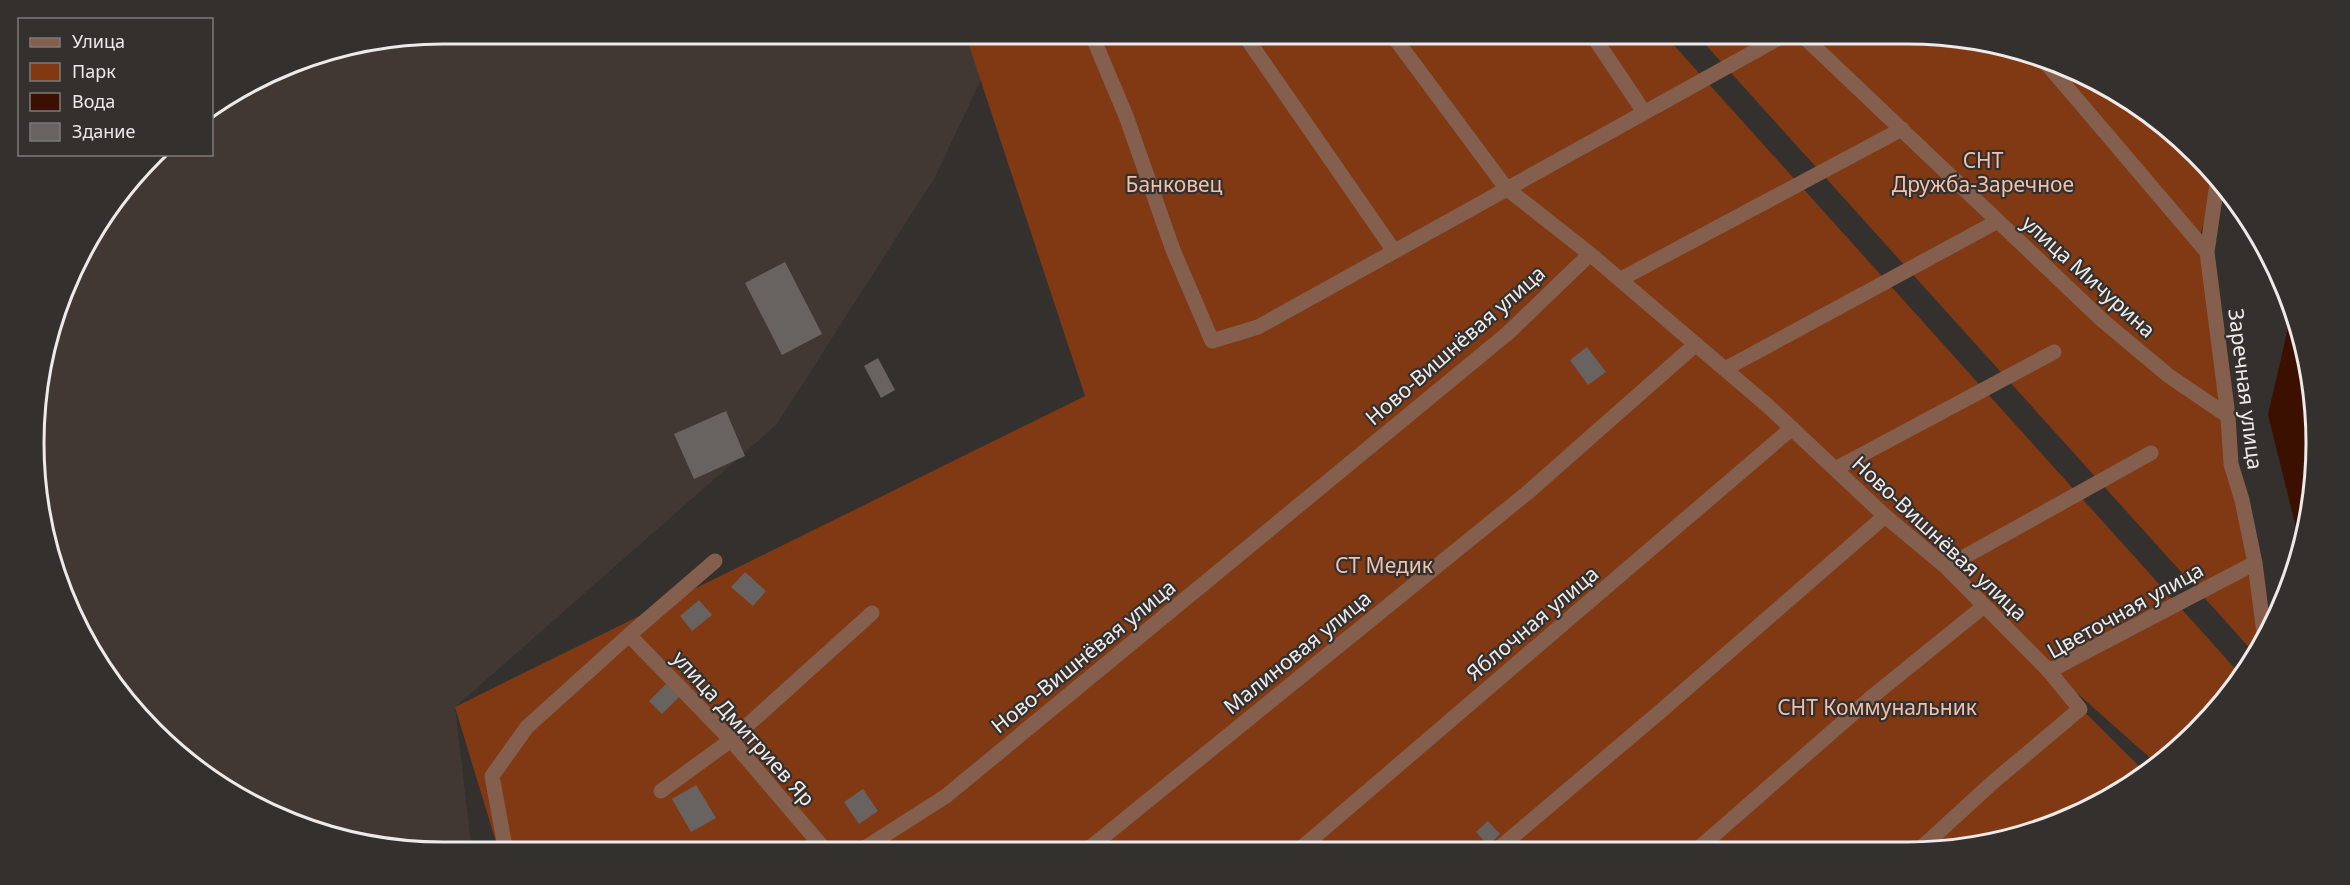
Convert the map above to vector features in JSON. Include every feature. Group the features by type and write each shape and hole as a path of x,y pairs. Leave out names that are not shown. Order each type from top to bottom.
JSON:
{"street":[{"path":"1096,44 1126,116 1173,250 1212,341 1258,327 1768,44"},
{"path":"1251,44 1394,251"},
{"path":"1399,44 1506,188 1590,254"},
{"path":"1598,44 1644,112"},
{"name":"улица Мичурина","path":"1812,44 2102,320 2169,376 2228,416"},
{"path":"2053,72 2207,252"},
{"path":"1621,279 1902,129"},
{"name":"Заречная улица","path":"2216,190 2207,252 2228,416 2231,464 2242,500 2255,563 2263,623"},
{"path":"1725,369 1998,221"},
{"name":"Ново-Вишнёвая улица","path":"874,842 946,796 1508,333 1590,254 1725,369 1792,428 1885,516 1946,567 2049,671"},
{"name":"Малиновая улица","path":"1097,842 1527,493 1696,344"},
{"path":"1835,469 2054,352"},
{"name":"Яблочная улица","path":"1308,842 1792,428"},
{"path":"1946,567 2151,453"},
{"path":"1506,842 1885,516"},
{"path":"504,842 492,776 526,727 715,561"},
{"name":"Цветочная улица","path":"1928,841 1992,783 2080,709 2049,671 2255,563"},
{"path":"1706,842 1873,696 1984,606"},
{"path":"661,791 731,740 872,613"},
{"name":"улица Дмитриев Яр","path":"629,635 731,740 818,842"}],"shaded area":[{"path":"416,44 998,44 935,177 777,424 455,707 471,842 416,841 365,834 339,828 290,811 243,788 200,759 160,725 143,706 97,642 74,595 57,546 44,469 44,416 57,339 74,290 97,243 143,179 164,156 213,156 213,117 243,97 314,65 339,57 390,47"}],"green space":[{"path":"969,44 1673,44 2235,669 2190,725 2151,758 1973,601 2139,767 2084,800 2036,820 1985,834 1934,841 496,842 455,707 1085,396"},
{"name":"СНТ Дружба-Заречное","path":"1705,44 1934,44 2011,57 2060,74 2107,97 2150,126 2190,160 2215,189 2198,241 2259,630 2249,648"}],"water":[{"path":"2289,325 2299,365 2306,416 2306,469 2297,530 2268,415"}],"building":[{"path":"785,262 822,334 782,355 745,283"},
{"path":"1587,347 1606,372 1588,385 1570,360"},
{"path":"878,358 895,390 881,398 864,366"},
{"path":"726,411 745,456 694,479 674,434"},
{"path":"745,572 766,591 753,606 731,587"},
{"path":"699,600 712,615 692,631 680,616"},
{"path":"666,684 679,697 662,714 649,701"},
{"path":"696,785 716,818 691,832 672,799"},
{"path":"863,789 878,811 859,824 844,802"},
{"path":"1488,821 1500,834 1491,842 1485,842 1476,832"}],"park label":[{"name":"Банковец","path":"1174,184"},
{"name":"СТ Медик","path":"1384,565"},
{"name":"СНТ Коммунальник","path":"1877,707"}]}
